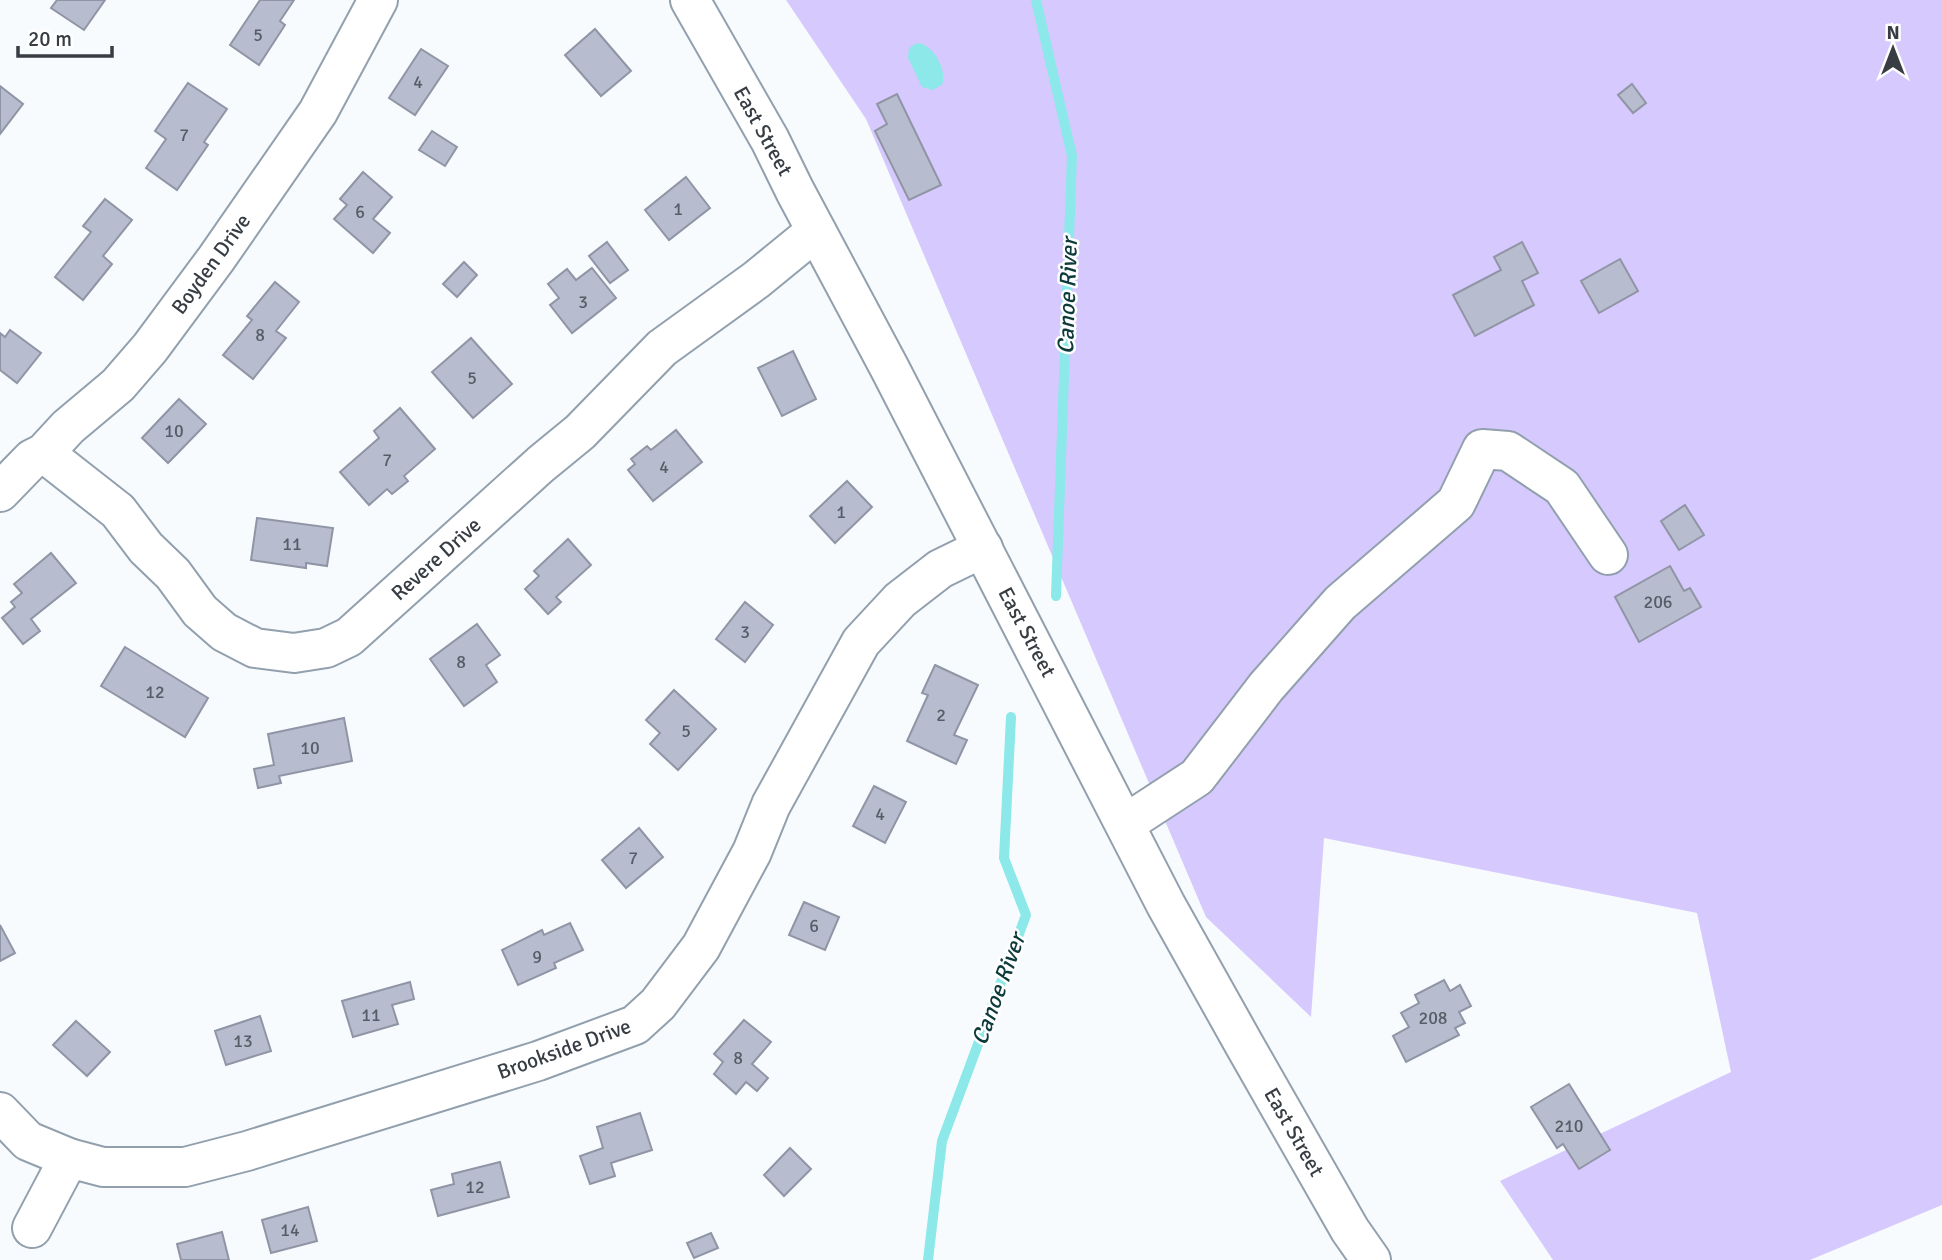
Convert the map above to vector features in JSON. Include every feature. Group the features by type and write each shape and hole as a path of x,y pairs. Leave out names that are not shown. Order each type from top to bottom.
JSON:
{"street":[{"name":"Boyden Drive","path":"0,492 32,459 44,453 68,427 118,385 150,348 216,259 318,112 378,0"},
{"name":"East Street","path":"690,0 770,140 1166,905 1350,1230 1371,1260"},
{"name":"Revere Drive","path":"44,453 118,511 201,611 224,632 255,648 294,653 326,648 349,637 580,432 662,348 756,280 816,231"},
{"path":"1125,824 1197,777 1266,687 1340,603 1456,503 1482,449 1508,451 1562,488 1608,555"},
{"name":"Brookside Drive","path":"0,1112 28,1141 69,1158 103,1167 185,1167 247,1151 525,1065 635,1025 658,1004 701,947 752,852 771,805 861,642 901,600 940,569 983,548"},
{"path":"32,1228 69,1158"}],"shaded area":[{"path":"786,0 1942,0 1942,1205 1810,1260 1553,1260 1500,1181 1731,1072 1697,913 1324,838 1311,1017 1206,917 866,119"}],"water":[{"path":"917,43 928,47 941,65 942,85 932,90 922,87 908,58 909,48"}],"building":[{"path":"57,0 105,0 84,30 51,8"},
{"path":"260,0 294,0 280,21 285,25 259,65 230,45"},
{"path":"595,29 631,71 601,96 565,55"},
{"path":"421,49 448,66 415,115 389,98"},
{"path":"188,83 227,109 204,142 208,145 177,190 146,168 166,139 155,131"},
{"path":"1632,84 1646,103 1633,113 1618,95"},
{"path":"0,86 23,104 0,134"},
{"path":"897,94 941,185 909,200 875,131 887,124 877,104"},
{"path":"432,131 457,147 445,166 419,150"},
{"path":"363,172 392,197 373,219 390,233 373,253 334,219 347,205 340,199"},
{"path":"686,177 710,208 669,240 645,210"},
{"path":"105,199 132,220 103,256 112,264 83,300 55,277 91,232 83,226"},
{"path":"607,242 628,270 610,283 589,256"},
{"path":"1522,242 1538,273 1522,281 1534,305 1475,336 1453,295 1501,270 1494,257"},
{"path":"1620,259 1638,291 1599,313 1581,281"},
{"path":"464,262 477,275 457,297 443,284"},
{"path":"592,268 616,298 572,333 550,305 559,298 548,284 567,269 576,280"},
{"path":"275,282 299,302 276,331 286,338 253,379 223,355 252,320 247,316"},
{"path":"10,330 41,353 17,383 0,370 0,333 5,337"},
{"path":"471,338 512,384 473,418 432,372"},
{"path":"793,351 816,399 782,416 758,368"},
{"path":"179,399 206,424 168,463 142,438"},
{"path":"400,408 435,449 404,476 408,481 392,494 387,489 369,505 340,472 379,438 374,431"},
{"path":"676,430 702,462 653,501 628,470 635,464 631,459 647,446 651,450"},
{"path":"847,481 872,507 835,543 810,516"},
{"path":"1685,505 1704,535 1679,550 1661,521"},
{"path":"257,518 333,528 327,566 306,563 306,568 251,560"},
{"path":"568,539 591,565 556,597 561,602 548,614 525,589 539,576 534,571"},
{"path":"51,553 76,583 31,619 40,631 23,644 2,618 15,607 11,602 22,593 14,584"},
{"path":"1670,566 1684,591 1690,588 1701,607 1639,642 1615,597"},
{"path":"745,602 773,625 745,662 716,639"},
{"path":"477,624 500,655 486,665 497,682 464,706 430,659"},
{"path":"125,647 208,698 185,737 101,686"},
{"path":"935,665 978,685 954,735 967,740 956,764 907,741 928,695 922,693"},
{"path":"674,690 716,729 678,770 650,744 660,733 646,720"},
{"path":"344,718 352,761 279,776 281,783 258,788 254,769 274,765 268,734"},
{"path":"874,786 906,802 885,843 853,826"},
{"path":"639,828 663,857 626,888 602,860"},
{"path":"804,902 839,917 825,950 789,935"},
{"path":"570,923 583,950 554,963 556,968 518,985 502,950 542,930 544,935"},
{"path":"0,925 15,953 0,961"},
{"path":"1444,980 1450,991 1460,985 1471,1006 1459,1012 1465,1023 1455,1028 1459,1035 1406,1062 1393,1036 1409,1027 1401,1013 1419,1003 1415,995"},
{"path":"410,982 414,999 392,1005 398,1024 353,1037 342,1001"},
{"path":"260,1016 271,1051 226,1065 215,1031"},
{"path":"744,1020 771,1042 752,1064 768,1078 757,1091 746,1082 736,1094 714,1074 723,1062 714,1054"},
{"path":"76,1021 110,1052 87,1076 53,1045"},
{"path":"1569,1084 1610,1150 1579,1169 1563,1144 1557,1148 1531,1107"},
{"path":"640,1113 652,1150 611,1163 615,1176 590,1184 580,1156 603,1148 597,1127"},
{"path":"790,1148 811,1169 784,1196 764,1175"},
{"path":"500,1162 509,1197 438,1216 431,1190 454,1184 452,1174"},
{"path":"308,1207 317,1241 271,1253 262,1220"},
{"path":"222,1232 229,1260 181,1260 177,1244"},
{"path":"711,1233 718,1248 694,1258 687,1243"}],"waterway":[{"name":"Canoe River","path":"1036,0 1072,156 1056,596"},
{"name":"Canoe River","path":"928,1260 942,1141 1026,915 1004,858 1011,717"}]}
